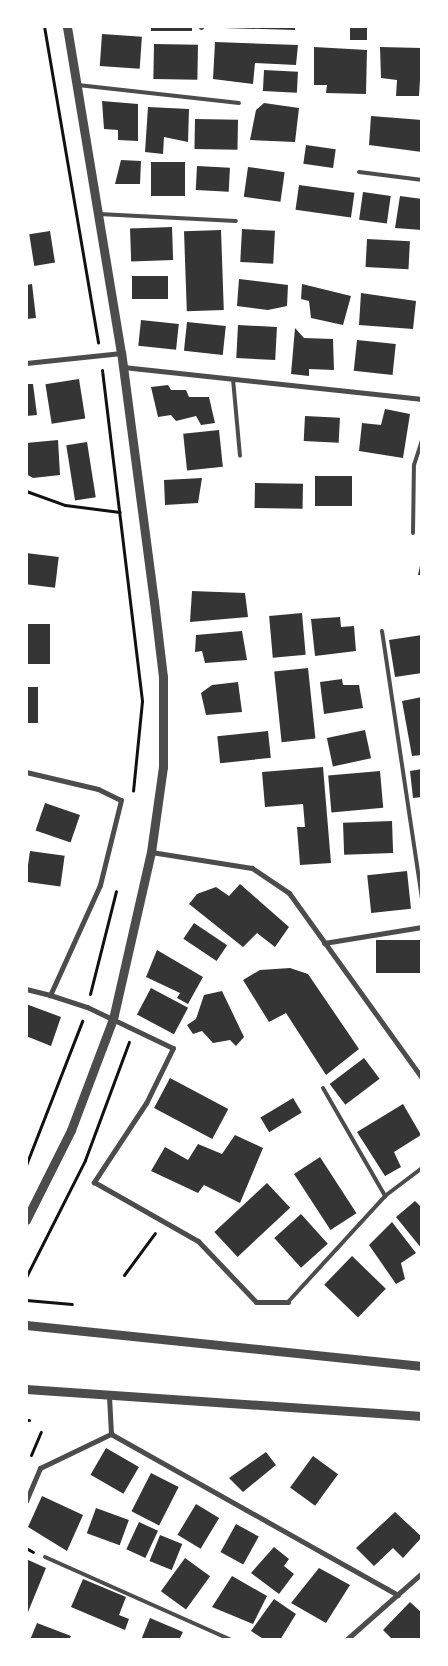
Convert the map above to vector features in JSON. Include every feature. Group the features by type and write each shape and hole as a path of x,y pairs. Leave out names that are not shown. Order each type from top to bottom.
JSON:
{"street":[{"path":"26,1220 71,1130 113,1019 151,852 163,767 163,677 124,367 67,26"},
{"path":"26,363 122,353"},
{"path":"124,367 422,399"},
{"path":"26,772 98,789 120,800 100,885 50,995"},
{"path":"151,852 252,868 289,893 422,1078"},
{"path":"324,943 422,927"},
{"path":"26,989 87,1007 173,1048 146,1103 94,1182 198,1241 256,1302 288,1302"},
{"path":"26,1326 422,1366"},
{"path":"26,1389 109,1397 422,1416"},
{"path":"109,1397 111,1434"},
{"path":"26,1501 40,1468 111,1434"},
{"path":"111,1434 398,1594"},
{"path":"346,1640 422,1573"}],"lane":[{"path":"77,84 239,103"},
{"path":"359,172 422,180"},
{"path":"99,214 236,221"},
{"path":"233,379 240,456"},
{"path":"414,533 414,465 422,441"},
{"path":"382,631 422,900"},
{"path":"323,1088 385,1196"},
{"path":"288,1302 385,1196 422,1168"},
{"path":"45,1557 231,1640"}],"path":[{"path":"44,26 100,356 142,701 133,795"},
{"path":"26,491 65,505 120,512"},
{"path":"26,1165 87,1007 117,885"},
{"path":"26,1277 85,1160 133,1030"},
{"path":"124,1274 163,1222"},
{"path":"26,1300 72,1304"},
{"path":"30,1458 41,1432"}],"building":[{"path":"151,26 192,26 192,31 151,31"},
{"path":"223,26 295,26 295,30 223,28"},
{"path":"350,26 367,26 367,40 350,40"},
{"path":"102,34 142,37 140,69 100,66"},
{"path":"215,42 298,45 296,65 255,63 253,84 213,79"},
{"path":"154,44 198,45 197,80 153,79"},
{"path":"314,47 367,50 366,94 326,93 327,85 314,85"},
{"path":"380,47 422,48 419,96 396,96 397,80 381,78"},
{"path":"264,70 298,72 297,93 263,91"},
{"path":"102,101 138,104 138,141 118,140 118,130 104,129"},
{"path":"264,103 299,108 295,142 250,140 256,110"},
{"path":"148,107 189,109 188,142 164,137 163,154 145,152"},
{"path":"371,116 422,120 422,152 369,145"},
{"path":"195,119 238,120 237,150 194,149"},
{"path":"306,145 336,149 333,168 303,164"},
{"path":"121,160 141,161 140,184 115,184"},
{"path":"151,162 185,162 185,196 151,196"},
{"path":"197,166 230,168 229,192 196,190"},
{"path":"248,167 285,172 280,202 244,197"},
{"path":"299,185 354,193 351,218 296,210"},
{"path":"363,192 391,196 387,224 359,220"},
{"path":"400,196 422,199 422,230 395,228"},
{"path":"172,227 173,260 131,261 130,228"},
{"path":"242,229 275,231 273,264 240,262"},
{"path":"221,230 224,310 187,311 184,231"},
{"path":"50,231 55,263 34,266 29,234"},
{"path":"367,239 410,241 408,269 366,267"},
{"path":"132,276 168,276 168,299 132,299"},
{"path":"239,279 288,285 287,306 268,310 237,306"},
{"path":"32,284 36,318 26,319 26,285"},
{"path":"302,284 351,296 343,325 311,318 309,301 301,299"},
{"path":"361,293 416,301 413,329 359,325"},
{"path":"141,320 179,324 176,350 138,346"},
{"path":"187,322 226,326 223,355 184,351"},
{"path":"238,325 277,327 275,360 236,358"},
{"path":"295,328 304,338 333,339 334,370 309,369 309,376 291,374"},
{"path":"357,340 396,344 393,375 354,371"},
{"path":"79,379 85,419 52,424 45,384"},
{"path":"26,384 33,384 37,415 26,416"},
{"path":"168,385 171,390 186,390 189,397 209,397 215,423 201,425 196,416 176,421 171,415 158,417 151,387"},
{"path":"385,409 410,414 403,458 359,451 362,423 381,425"},
{"path":"305,416 340,418 339,443 304,441"},
{"path":"219,430 223,467 187,471 183,434"},
{"path":"58,440 60,475 33,478 26,474 26,443"},
{"path":"87,442 96,497 75,501 66,445"},
{"path":"315,476 352,476 352,506 315,506"},
{"path":"202,478 198,503 165,505 164,480"},
{"path":"255,483 303,484 303,509 255,508"},
{"path":"26,553 59,557 55,588 26,584"},
{"path":"422,557 422,575 418,575"},
{"path":"192,591 245,593 248,617 190,622"},
{"path":"302,613 306,655 273,658 269,616"},
{"path":"340,617 341,627 354,626 356,651 315,656 311,619"},
{"path":"26,624 50,624 50,664 26,664"},
{"path":"242,631 247,660 205,663 202,651 195,652 196,635"},
{"path":"422,635 422,673 395,677 389,640"},
{"path":"308,668 315,739 282,742 274,672"},
{"path":"342,679 343,685 359,685 363,708 324,714 320,682"},
{"path":"238,682 242,712 206,715 201,693 212,685"},
{"path":"26,687 38,687 38,723 26,723"},
{"path":"422,697 422,755 412,756 402,701"},
{"path":"365,730 371,758 333,766 327,738"},
{"path":"268,731 271,758 220,763 217,736"},
{"path":"323,767 331,863 300,865 297,827 305,827 303,804 265,807 262,772"},
{"path":"422,769 422,797 413,798 410,771"},
{"path":"380,771 383,808 331,812 328,776"},
{"path":"45,803 80,815 71,842 36,830"},
{"path":"392,821 393,853 344,855 343,823"},
{"path":"30,851 65,856 60,887 26,882"},
{"path":"407,871 411,909 371,913 367,875"},
{"path":"240,884 289,927 275,947 257,933 243,947 189,904 197,894 216,887 229,896"},
{"path":"194,923 227,945 217,961 183,939"},
{"path":"376,940 422,940 422,973 376,973"},
{"path":"157,950 203,977 188,1004 177,998 180,993 146,977"},
{"path":"290,968 308,974 359,1049 326,1075 286,1013 269,1022 243,980 260,970"},
{"path":"151,988 188,1008 174,1034 137,1014"},
{"path":"222,991 244,1037 236,1046 230,1040 213,1043 202,1031 193,1034 187,1025 196,1019 204,995"},
{"path":"26,1004 61,1017 51,1046 26,1036"},
{"path":"364,1058 380,1079 345,1105 330,1084"},
{"path":"170,1078 228,1109 212,1139 154,1108"},
{"path":"293,1098 302,1113 269,1132 260,1118"},
{"path":"403,1104 421,1135 394,1152 401,1167 385,1176 357,1132"},
{"path":"235,1135 263,1148 240,1203 204,1185 198,1193 151,1171 165,1147 188,1160 198,1144 222,1154"},
{"path":"320,1157 356,1213 330,1230 294,1174"},
{"path":"267,1183 290,1208 238,1257 214,1232"},
{"path":"415,1201 422,1208 422,1249 396,1217"},
{"path":"301,1214 328,1244 301,1268 274,1238"},
{"path":"392,1222 416,1253 401,1263 405,1279 396,1284 369,1245"},
{"path":"352,1256 386,1289 358,1317 324,1285"},
{"path":"106,1448 139,1467 123,1494 90,1475"},
{"path":"266,1452 276,1465 243,1492 229,1478"},
{"path":"313,1456 338,1474 315,1506 290,1488"},
{"path":"151,1473 179,1487 159,1525 131,1511"},
{"path":"42,1496 83,1515 67,1551 28,1527"},
{"path":"196,1504 219,1518 201,1549 177,1535"},
{"path":"96,1508 129,1520 120,1545 87,1533"},
{"path":"395,1512 422,1537 403,1558 393,1548 374,1566 356,1548"},
{"path":"139,1522 158,1531 145,1558 126,1549"},
{"path":"236,1524 259,1537 243,1565 220,1552"},
{"path":"160,1535 182,1544 172,1570 150,1561"},
{"path":"274,1547 289,1559 284,1566 294,1574 279,1594 251,1573"},
{"path":"185,1558 210,1576 186,1609 161,1591"},
{"path":"26,1559 46,1568 28,1612 26,1611"},
{"path":"319,1568 350,1585 326,1623 291,1603"},
{"path":"232,1576 267,1596 253,1624 212,1607"},
{"path":"83,1579 126,1597 119,1615 129,1619 125,1630 71,1607"},
{"path":"274,1599 296,1614 280,1640 265,1640 251,1631"},
{"path":"410,1602 422,1613 422,1640 393,1640 383,1630"},
{"path":"150,1618 183,1632 179,1640 141,1640"},
{"path":"37,1623 71,1636 69,1640 30,1640"}]}
